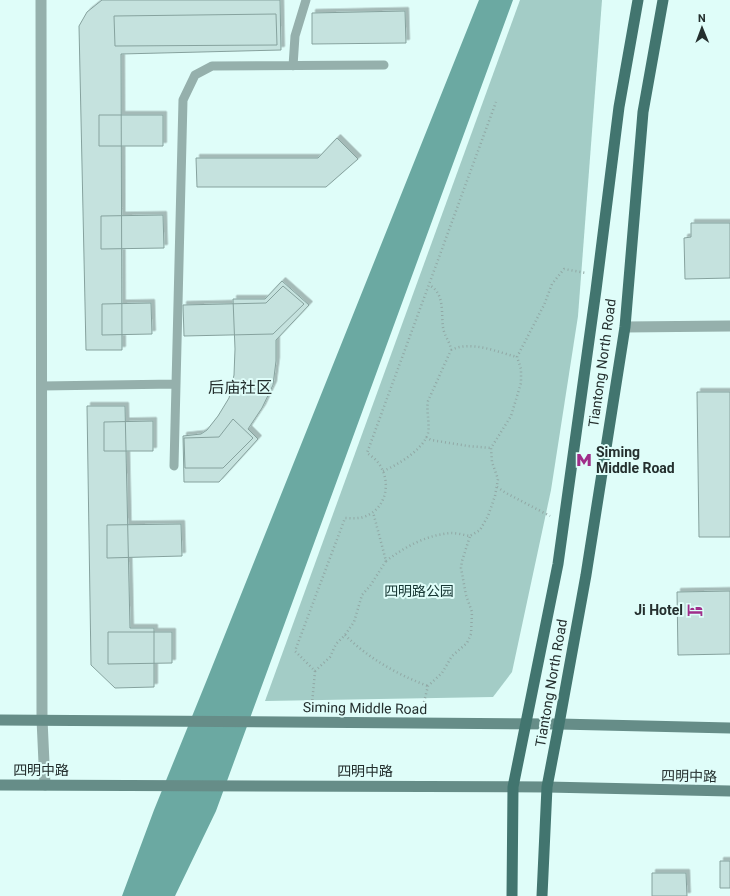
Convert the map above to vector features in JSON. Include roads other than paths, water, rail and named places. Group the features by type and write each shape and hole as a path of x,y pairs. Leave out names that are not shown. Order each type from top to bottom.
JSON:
{"main road":[{"path":"512,896 513,787 558,564 598,276 619,107 638,0"},
{"name":"Tiantong North Road","path":"542,896 547,787 586,575 625,327 643,112 663,0"},
{"name":"Siming Middle Road","path":"0,720 559,724 730,728"},
{"name":"四明中路","path":"0,785 547,787 730,791"}],"street":[{"path":"41,0 42,720 46,785"},
{"path":"625,327 730,326"}],"lane":[{"path":"292,66 295,36 306,0"},
{"path":"174,466 183,100 195,75 212,66 384,65"},
{"path":"42,386 176,384"}],"water":[{"path":"479,0 513,0 216,811 175,896 122,896 154,810"}],"place":[{"name":"Siming Middle Road","path":"584,460"},
{"name":"Ji Hotel","path":"695,610"}],"district":[{"name":"后庙社区","path":"240,387"}],"park label":[{"name":"四明路公园","path":"419,591"}]}
